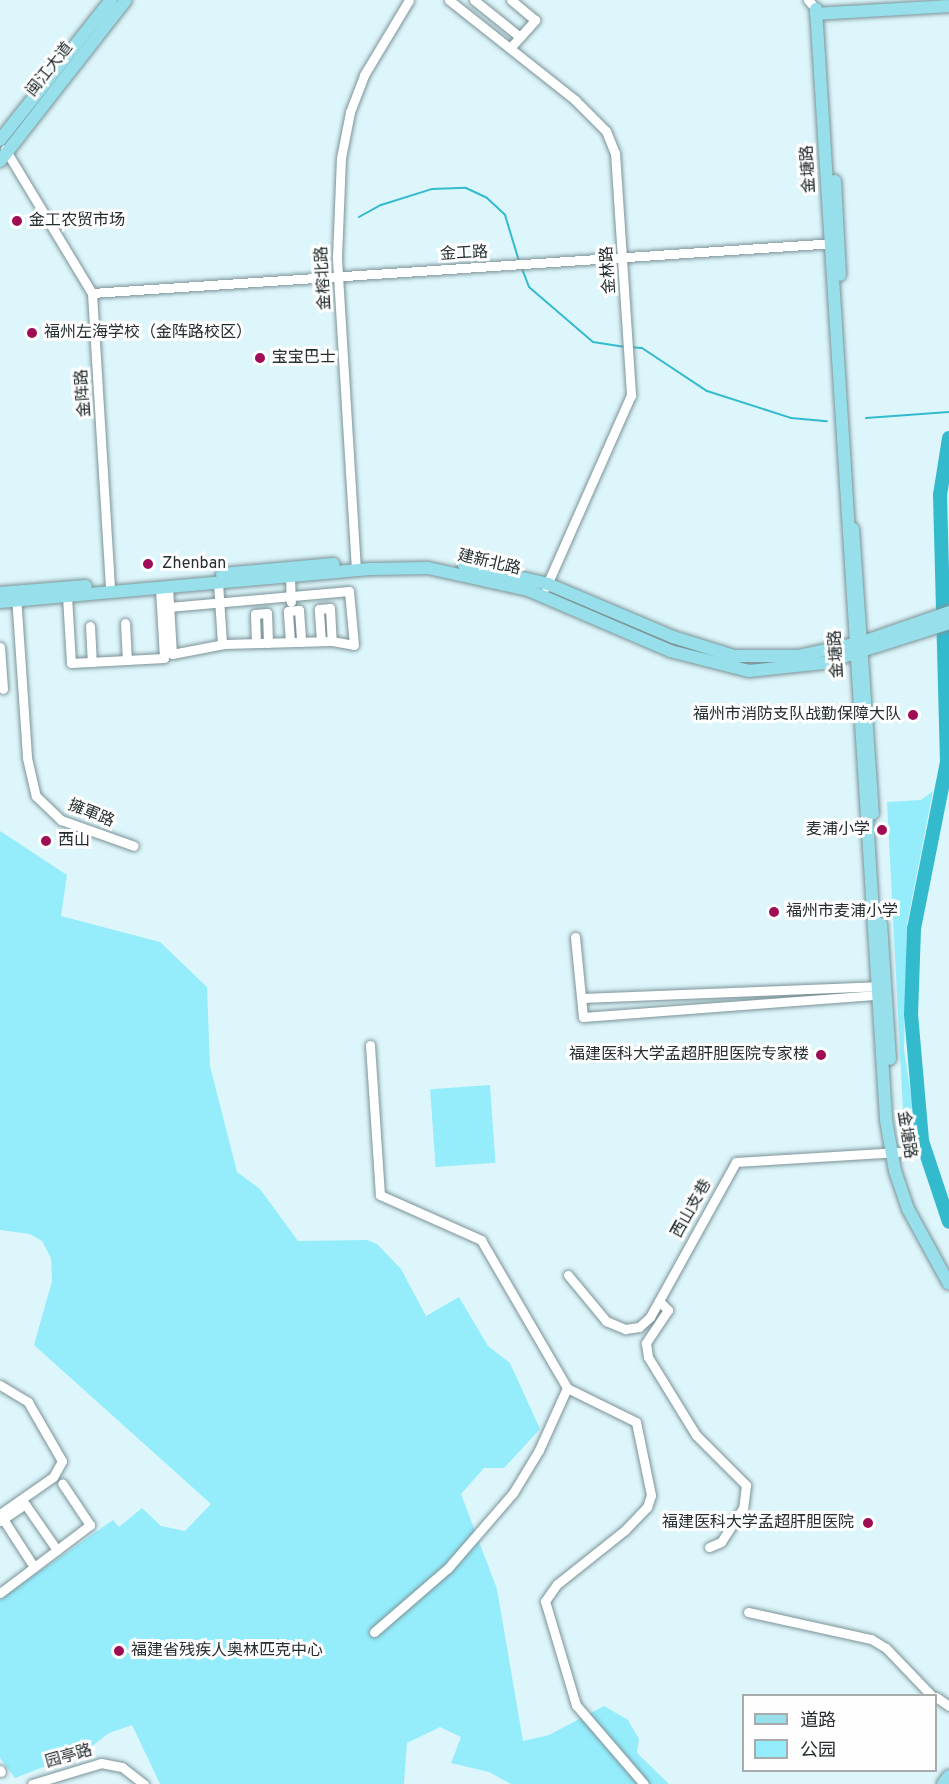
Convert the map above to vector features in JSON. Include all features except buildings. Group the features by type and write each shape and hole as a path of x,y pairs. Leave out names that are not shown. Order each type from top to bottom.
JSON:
{"main road":[{"name":"闽江大道","path":"2,149 111,0"},
{"name":"闽江大道","path":"2,149 126,0"},
{"path":"817,14 949,6"},
{"path":"817,14 949,13"},
{"name":"金塘路","path":"817,14 834,243 877,991 895,1152 911,1217 949,1284"},
{"name":"建新北路","path":"0,602 16,596 110,584 417,560 545,589 673,638 728,655 798,656 858,648 934,623 949,612"},
{"name":"建新北路","path":"0,593 16,596 67,596 290,577 356,566"},
{"name":"建新北路","path":"934,623 949,623"},
{"name":"金塘路","path":"858,648 895,1152 916,1207 949,1271"},
{"path":"943,1784 949,1776"}],"street":[{"name":"金榕北路","path":"356,566 339,276 339,190 346,125 364,75 409,0"},
{"name":"金林路","path":"449,0 562,88 610,136 631,362 630,401 545,589"},
{"path":"474,0 520,37"},
{"path":"510,48 535,20 511,0"},
{"name":"金阵路","path":"2,149 92,293 110,584"},
{"name":"金工路","path":"92,293 834,243"},
{"path":"290,577 291,610 288,611 290,642"},
{"path":"218,583 222,644"},
{"path":"164,588 169,607 172,654 222,644 332,641 354,645 349,591 169,607"},
{"path":"67,596 71,663 164,658 164,588"},
{"name":"擁軍路","path":"16,596 27,758 36,796 61,820 134,846"},
{"path":"321,641 319,609 330,608 332,641"},
{"path":"291,610 299,610 301,642"},
{"path":"256,643 255,614 267,613 268,643"},
{"path":"125,623 127,660"},
{"path":"90,626 93,662"},
{"path":"0,647 3,689"},
{"path":"575,937 583,1017 877,991"},
{"path":"582,998 877,991"},
{"path":"370,1045 380,1196 481,1240 567,1388 633,1418 644,1448 651,1495 646,1507 626,1530 557,1584 545,1601 576,1705 644,1784"},
{"name":"西山支巷","path":"568,1275 601,1317 617,1328 632,1329 645,1323 659,1301 736,1162 895,1152"},
{"path":"659,1301 668,1310 646,1343 648,1357 696,1435 746,1485 742,1508 721,1542 709,1548"},
{"path":"0,1385 28,1402 62,1461 54,1477 1,1518"},
{"path":"374,1632 448,1568 513,1492 539,1450 567,1388"},
{"path":"0,1593 90,1525 62,1483"},
{"path":"1,1518 26,1504 57,1550"},
{"path":"1,1518 34,1567"},
{"path":"748,1612 871,1639 886,1648 932,1694"},
{"name":"园亭路","path":"32,1784 100,1763 122,1767 144,1784"}],"green space":[{"path":"933,791 907,924 904,1049 913,1108 903,1110 887,802 921,800"},
{"path":"0,831 67,875 61,916 160,942 207,987 210,1066 237,1172 260,1189 298,1241 367,1240 377,1244 401,1269 426,1316 459,1297 488,1346 510,1363 540,1429 504,1468 484,1468 461,1494 497,1589 523,1741 549,1735 604,1706 628,1720 639,1739 637,1753 669,1784 511,1784 489,1772 451,1763 461,1737 440,1727 407,1743 404,1784 160,1784 132,1725 109,1733 87,1750 15,1778 0,1758 0,1599 113,1520 119,1527 142,1508 161,1526 185,1531 211,1504 34,1345 52,1281 51,1258 42,1241 30,1234 0,1230"},
{"path":"490,1085 495,1163 436,1167 430,1089"}],"waterway":[{"path":"359,217 381,205 432,189 466,188 487,198 505,215 519,261"},
{"path":"521,266 529,287 593,342 624,347"},
{"path":"629,347 642,348 707,391 791,418 827,421"},
{"path":"866,418 949,412"},
{"path":"949,438 940,495 947,762 914,929 911,1014 922,1141 949,1222"}],"place":[{"name":"金工农贸市场","path":"17,221"},
{"name":"福州左海学校（金阵路校区）","path":"32,333"},
{"name":"宝宝巴士","path":"260,358"},
{"name":"Zhenban","path":"148,564"},
{"name":"福州市消防支队战勤保障大队","path":"913,715"},
{"name":"麦浦小学","path":"882,830"},
{"name":"西山","path":"46,841"},
{"name":"福州市麦浦小学","path":"774,912"},
{"name":"福建医科大学孟超肝胆医院专家楼","path":"821,1055"},
{"name":"福建医科大学孟超肝胆医院","path":"868,1523"},
{"name":"福建省残疾人奥林匹克中心","path":"119,1651"}]}
